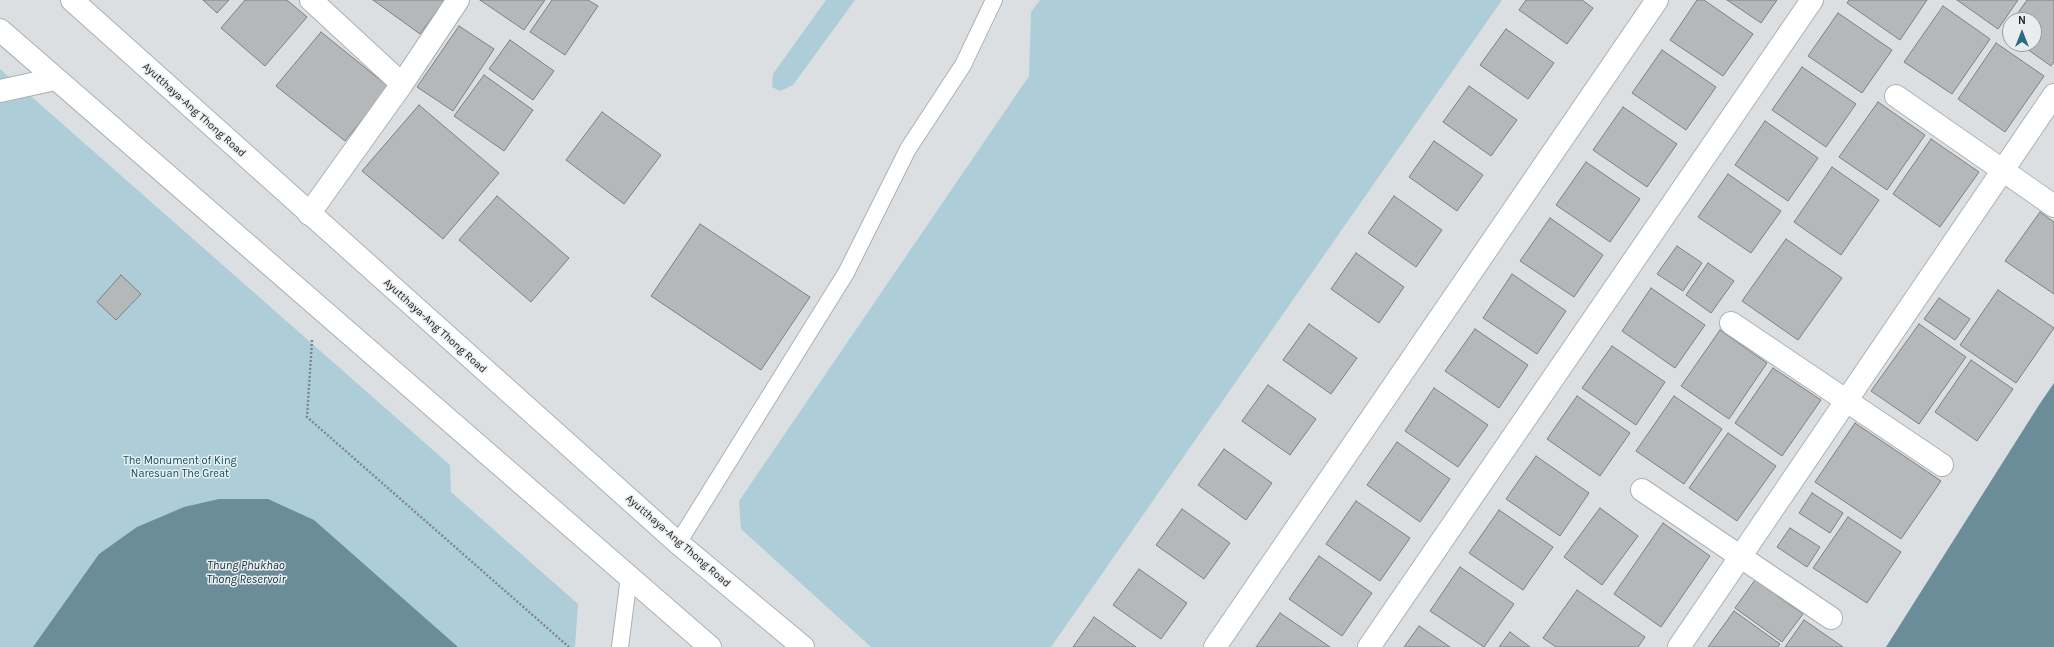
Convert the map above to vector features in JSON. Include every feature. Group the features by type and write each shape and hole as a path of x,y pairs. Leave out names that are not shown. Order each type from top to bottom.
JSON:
{"street":[{"name":"Ayutthaya-Ang Thong Road","path":"72,0 309,214 678,543 803,647"},
{"path":"311,0 402,84"},
{"path":"309,214 402,84 458,0"},
{"path":"1215,647 1658,0"},
{"path":"1369,647 1812,0"},
{"path":"0,30 710,647"},
{"path":"0,91 56,78"},
{"path":"1679,647 2054,95"},
{"path":"1896,96 2054,206"},
{"path":"1731,323 1942,465"},
{"path":"1642,490 1831,618"}],"lane":[{"path":"678,543 846,273 908,149 963,65 994,0"},
{"path":"620,647 629,577"}],"path":[{"path":"314,303 307,417 569,647"}],"green space":[{"path":"826,0 855,0 793,85 780,91 772,87 773,74"},
{"path":"1040,0 1502,0 1051,647 871,647 741,529 739,501 1029,76 1031,12"},
{"name":"The Monument of King Naresuan The Great","path":"0,69 450,465 451,492 578,604 575,647 0,647"}],"water":[{"path":"2054,383 2054,647 1886,647 2039,405"},
{"name":"Thung Phukhao Thong Reservoir","path":"219,499 268,499 314,520 458,647 33,647 99,554 137,527 184,507"}],"building":[{"path":"203,0 229,0 217,13"},
{"path":"245,0 287,0 307,17 265,66 221,28"},
{"path":"373,0 445,0 420,34"},
{"path":"480,0 545,0 524,30"},
{"path":"552,0 588,0 598,6 565,55 530,32"},
{"path":"1526,0 1582,0 1593,8 1567,44 1519,10"},
{"path":"1697,0 1704,0 1753,34 1723,76 1670,40"},
{"path":"1727,0 1777,0 1761,23"},
{"path":"1849,0 1927,0 1900,40 1847,3"},
{"path":"1957,0 2018,0 2010,12 2002,12 2002,23 1998,29"},
{"path":"2027,0 2054,0 2054,62 2051,66 2031,52 2042,52 2042,12 2019,12"},
{"path":"1943,6 1990,39 1952,94 1904,62"},
{"path":"1838,13 1892,50 1862,93 1808,56"},
{"path":"459,26 494,49 453,111 417,87"},
{"path":"1506,29 1554,63 1528,99 1480,65"},
{"path":"321,32 389,87 345,141 276,86"},
{"path":"510,40 554,71 533,100 489,69"},
{"path":"1996,43 2002,47 2002,52 2009,52 2044,76 2005,132 1958,99"},
{"path":"1662,50 1716,87 1686,130 1632,93"},
{"path":"1802,67 1856,104 1826,147 1772,110"},
{"path":"484,75 533,110 504,151 454,116"},
{"path":"1469,86 1517,120 1491,156 1443,122"},
{"path":"1878,102 1925,135 1887,190 1839,157"},
{"path":"419,105 499,173 443,239 362,171"},
{"path":"1623,107 1677,144 1647,187 1593,150"},
{"path":"602,112 661,155 624,204 566,160"},
{"path":"1765,121 1818,158 1788,201 1735,165"},
{"path":"1931,139 1979,172 1940,227 1893,194"},
{"path":"1434,141 1483,175 1457,211 1409,177"},
{"path":"1586,162 1640,199 1610,242 1556,205"},
{"path":"1832,167 1879,200 1841,255 1794,222"},
{"path":"1728,174 1781,211 1751,253 1698,217"},
{"path":"497,196 569,258 531,302 459,240"},
{"path":"1394,196 1442,230 1416,267 1368,233"},
{"path":"2040,212 2054,222 2054,294 2005,261"},
{"path":"1550,218 1603,255 1574,297 1520,261"},
{"path":"700,224 810,297 761,370 651,296"},
{"path":"1786,239 1842,278 1798,340 1742,301"},
{"path":"1677,246 1702,263 1683,291 1657,274"},
{"path":"1356,253 1404,287 1379,323 1331,289"},
{"path":"1708,263 1734,281 1711,313 1686,295"},
{"path":"1512,274 1566,311 1537,354 1483,318"},
{"path":"121,275 141,294 116,320 97,302"},
{"path":"1651,288 1705,325 1675,368 1622,331"},
{"path":"1998,290 2054,328 2016,383 1960,345"},
{"path":"1939,298 1970,319 1955,340 1924,319"},
{"path":"1309,324 1357,358 1331,394 1283,360"},
{"path":"1919,324 1966,357 1919,424 1871,391"},
{"path":"1475,329 1528,365 1499,408 1445,371"},
{"path":"1720,330 1767,363 1729,419 1681,386"},
{"path":"1612,346 1665,382 1636,425 1582,388"},
{"path":"1971,360 2013,389 1977,441 1935,412"},
{"path":"1773,368 1821,400 1782,456 1735,423"},
{"path":"1268,385 1316,419 1290,455 1242,421"},
{"path":"1434,388 1488,425 1458,467 1405,431"},
{"path":"1577,396 1630,433 1600,476 1547,439"},
{"path":"1674,396 1722,429 1684,484 1636,451"},
{"path":"1855,423 1941,481 1901,539 1815,482"},
{"path":"1728,433 1776,466 1737,521 1689,488"},
{"path":"1397,442 1450,479 1420,522 1367,485"},
{"path":"1224,449 1272,483 1246,520 1198,485"},
{"path":"1536,456 1589,493 1560,536 1506,499"},
{"path":"1812,493 1843,513 1830,533 1799,513"},
{"path":"1356,501 1410,538 1380,581 1326,544"},
{"path":"1600,508 1638,536 1602,585 1564,557"},
{"path":"1182,509 1230,543 1204,579 1156,545"},
{"path":"1499,510 1553,547 1523,590 1469,553"},
{"path":"1848,517 1901,552 1867,603 1813,568"},
{"path":"1663,523 1710,556 1661,627 1614,594"},
{"path":"1790,528 1820,547 1807,567 1777,547"},
{"path":"1319,556 1372,593 1342,636 1289,599"},
{"path":"1460,567 1514,604 1484,647 1430,611"},
{"path":"1139,569 1187,603 1161,639 1113,605"},
{"path":"1755,580 1803,614 1782,642 1735,608"},
{"path":"1577,590 1645,637 1638,647 1556,647 1543,638"},
{"path":"1734,611 1780,644 1778,647 1708,647"},
{"path":"1280,613 1330,647 1256,647"},
{"path":"1094,617 1136,647 1073,647"},
{"path":"1804,620 1843,647 1785,647"},
{"path":"1419,626 1450,647 1404,647"},
{"path":"1510,632 1530,647 1499,647"}]}
